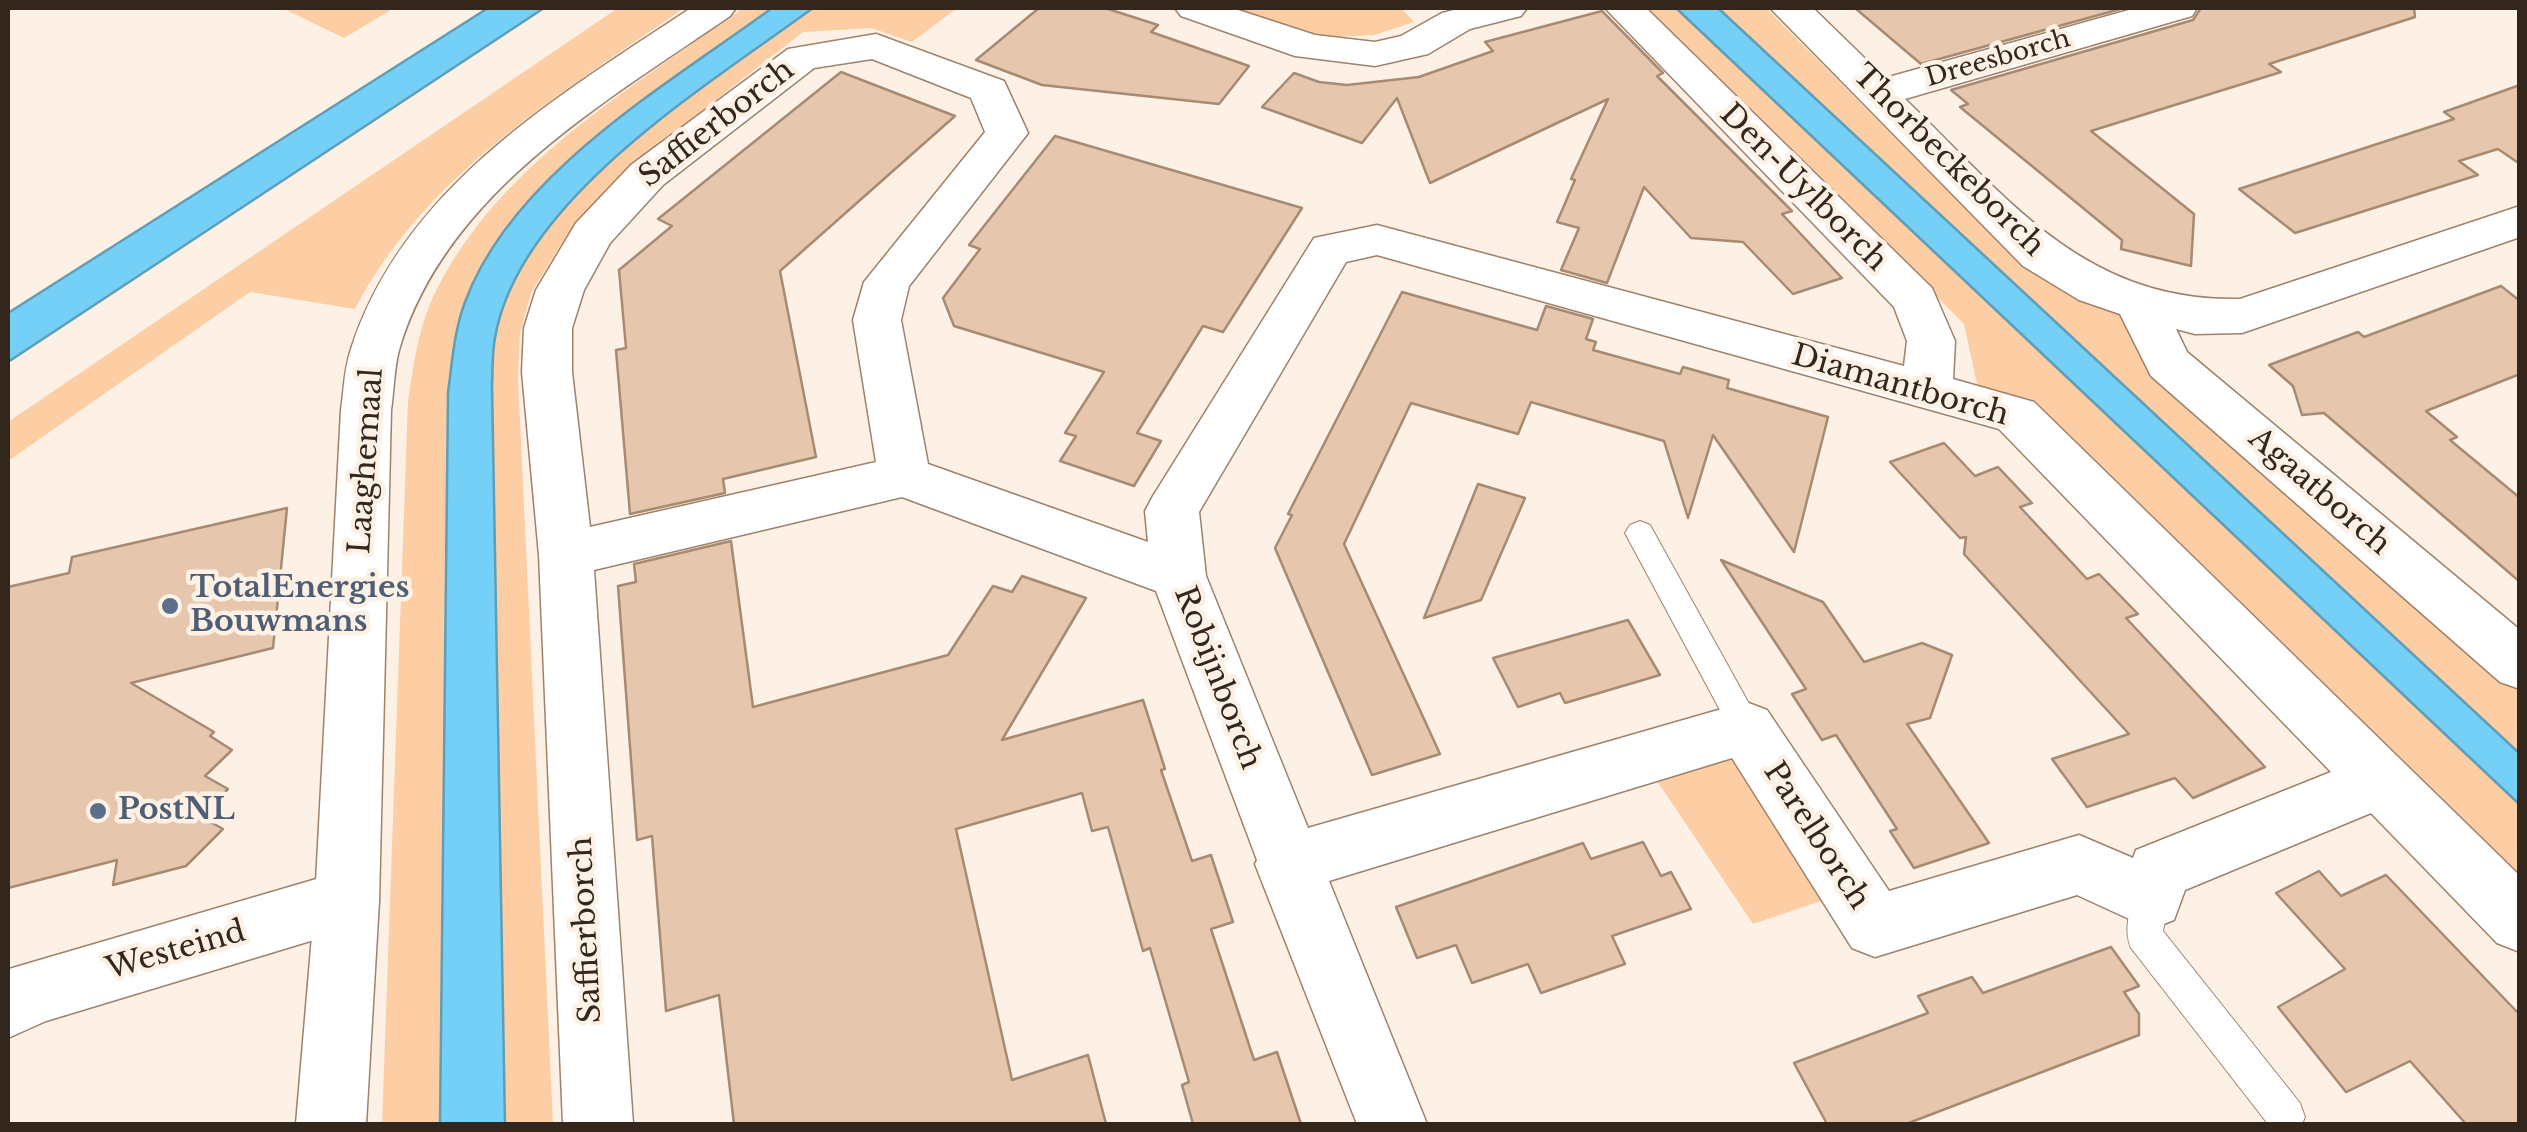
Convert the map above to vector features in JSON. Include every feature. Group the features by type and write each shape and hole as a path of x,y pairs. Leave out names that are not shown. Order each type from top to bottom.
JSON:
{"street":[{"name":"Laaghemaal","path":"332,1124 347,901 366,410 375,351 389,313 417,261 484,181 572,109 716,8"},
{"path":"1207,9 1308,47 1340,53 1388,51 1414,45 1434,19 1456,21 1507,8"},
{"name":"Den-Uylborch","path":"1624,8 1915,300 1931,340 1927,392"},
{"name":"Thorbeckeborch","path":"1790,8 1834,47 1876,94 2039,255 2096,288 2139,303 2195,317 2242,316 2514,228"},
{"name":"Dreesborch","path":"1876,94 2178,8"},
{"name":"Saffierborch","path":"598,1124 566,555 547,357 548,328 574,262 618,204 647,175 802,58 876,46 990,90 1007,132 887,282 877,320 904,476"},
{"name":"Diamantborch","path":"1330,249 1376,240 2016,415 2520,920"},
{"name":"Robijnborch","path":"1330,249 1172,510 1178,576 1287,864 1392,1124"},
{"name":"Agaatborch","path":"2139,303 2168,362 2520,665"},
{"path":"566,555 904,476 1178,576"},
{"name":"Parelborch","path":"1287,864 1746,728 1875,926 2079,864 2151,898"},
{"path":"2151,898 2159,871 2381,780"},
{"name":"Westeind","path":"8,1005 33,992 347,901"}],"lane":[{"path":"1640,533 1746,728"},
{"path":"2151,898 2144,936 2286,1117"}],"shaded area":[{"path":"282,8 394,8 344,38"},
{"path":"618,8 684,8 545,105 458,176 419,217 355,309 250,292 8,461 8,422"},
{"path":"743,8 772,8 641,101 555,173 518,213 487,256 461,313 448,393 440,1124 382,1124 408,401 426,316 456,256 488,212 525,173 609,103"},
{"path":"813,8 957,8 912,42 871,28 803,32 623,172 567,235 531,293 520,334 518,378 553,1124 505,1124 492,384 495,338 511,287 540,239 578,193 672,110"},
{"path":"1216,8 1401,8 1414,22 1374,35 1298,39 1210,13"},
{"path":"1645,8 1676,8 2519,804 2519,896 1978,389 1964,324"},
{"path":"1718,8 1766,8 1943,186 2049,282 2104,309 2148,323 2181,383 2519,689 2519,753"},
{"path":"1739,704 1853,890 1753,924 1633,745"}],"water":[{"path":"488,8 544,8 8,362 8,313"},
{"path":"772,8 813,8 672,110 578,193 540,239 511,287 495,338 492,384 505,1124 440,1124 448,393 461,313 487,256 518,213 555,173 641,101"},
{"path":"1676,8 1718,8 2519,753 2519,804"}],"building":[{"path":"1039,8 1105,8 1158,25 1151,32 1249,66 1219,104 1042,85 976,60"},
{"path":"1855,8 2124,8 1921,64"},
{"path":"2201,8 2414,8 2415,17 2269,64 2281,72 2091,131 2194,214 2191,266 2121,249 2122,240 1960,107 1968,104 1951,90 2193,20"},
{"path":"1602,11 1663,73 1657,76 1792,211 1782,214 1842,278 1793,294 1743,242 1691,238 1644,187 1607,283 1561,270 1579,228 1557,222 1575,180 1571,179 1608,99 1430,183 1397,98 1362,143 1262,107 1294,73 1319,82 1347,85 1419,77 1493,51 1485,42"},
{"path":"841,72 955,116 780,271 816,457 723,479 725,493 630,514 616,350 626,348 619,270 672,226 658,219"},
{"path":"2520,85 2520,164 2498,149 2459,161 2478,175 2295,233 2239,189 2454,119 2444,112"},
{"path":"1055,136 1302,208 1223,332 1203,326 1137,433 1161,441 1134,486 1060,461 1076,436 1065,433 1104,372 954,326 943,298 980,249 969,245"},
{"path":"2501,286 2520,301 2520,374 2426,411 2457,437 2450,440 2520,498 2520,582 2324,413 2302,415 2293,386 2269,365 2358,332 2364,337"},
{"path":"1402,292 1537,330 1546,306 1593,319 1586,339 1596,342 1593,350 1680,374 1683,367 1729,380 1727,388 1828,417 1794,552 1713,435 1688,518 1664,441 1531,402 1518,434 1411,403 1344,544 1440,754 1372,775 1275,548 1292,515 1288,514"},
{"path":"1944,443 1975,476 1998,467 2032,503 2020,507 2087,579 2099,574 2138,614 2126,618 2265,767 2193,798 2175,778 2087,807 2052,759 2129,734 1964,554 1966,537 1960,538 1890,462"},
{"path":"1478,484 1525,498 1481,600 1424,618"},
{"path":"287,508 273,648 131,683 214,732 210,736 232,750 205,776 228,789 200,816 223,829 186,866 113,885 117,860 8,888 8,587 69,573 72,557"},
{"path":"731,541 753,707 948,655 993,586 1012,592 1022,576 1086,598 1002,740 1143,700 1165,769 1161,770 1192,861 1211,855 1233,922 1211,929 1254,1060 1277,1052 1301,1124 1193,1124 1182,1085 1189,1082 1150,948 1143,951 1108,827 1092,831 1082,793 956,829 1012,1080 1088,1055 1106,1124 734,1124 719,995 666,1011 652,836 637,840 618,586 636,582 634,564"},
{"path":"1721,560 1823,602 1864,662 1922,643 1952,655 1930,718 1907,724 1989,843 1914,868 1890,831 1897,829 1836,735 1822,740 1792,694 1806,689"},
{"path":"1628,620 1660,675 1565,703 1560,693 1518,707 1493,658"},
{"path":"1643,842 1661,876 1671,872 1691,909 1612,936 1625,964 1541,993 1528,964 1472,983 1456,945 1417,958 1396,907 1583,843 1591,859"},
{"path":"2319,871 2341,896 2386,875 2520,1015 2520,1124 2466,1124 2410,1061 2346,1092 2278,1007 2345,969 2276,893"},
{"path":"2111,947 2139,986 2124,992 2139,1014 2139,1035 1906,1124 1827,1124 1794,1063 1928,1013 1918,996 1972,977 1983,993"}],"place":[{"name":"TotalEnergies Bouwmans","path":"170,606"},
{"name":"PostNL","path":"98,811"}]}
